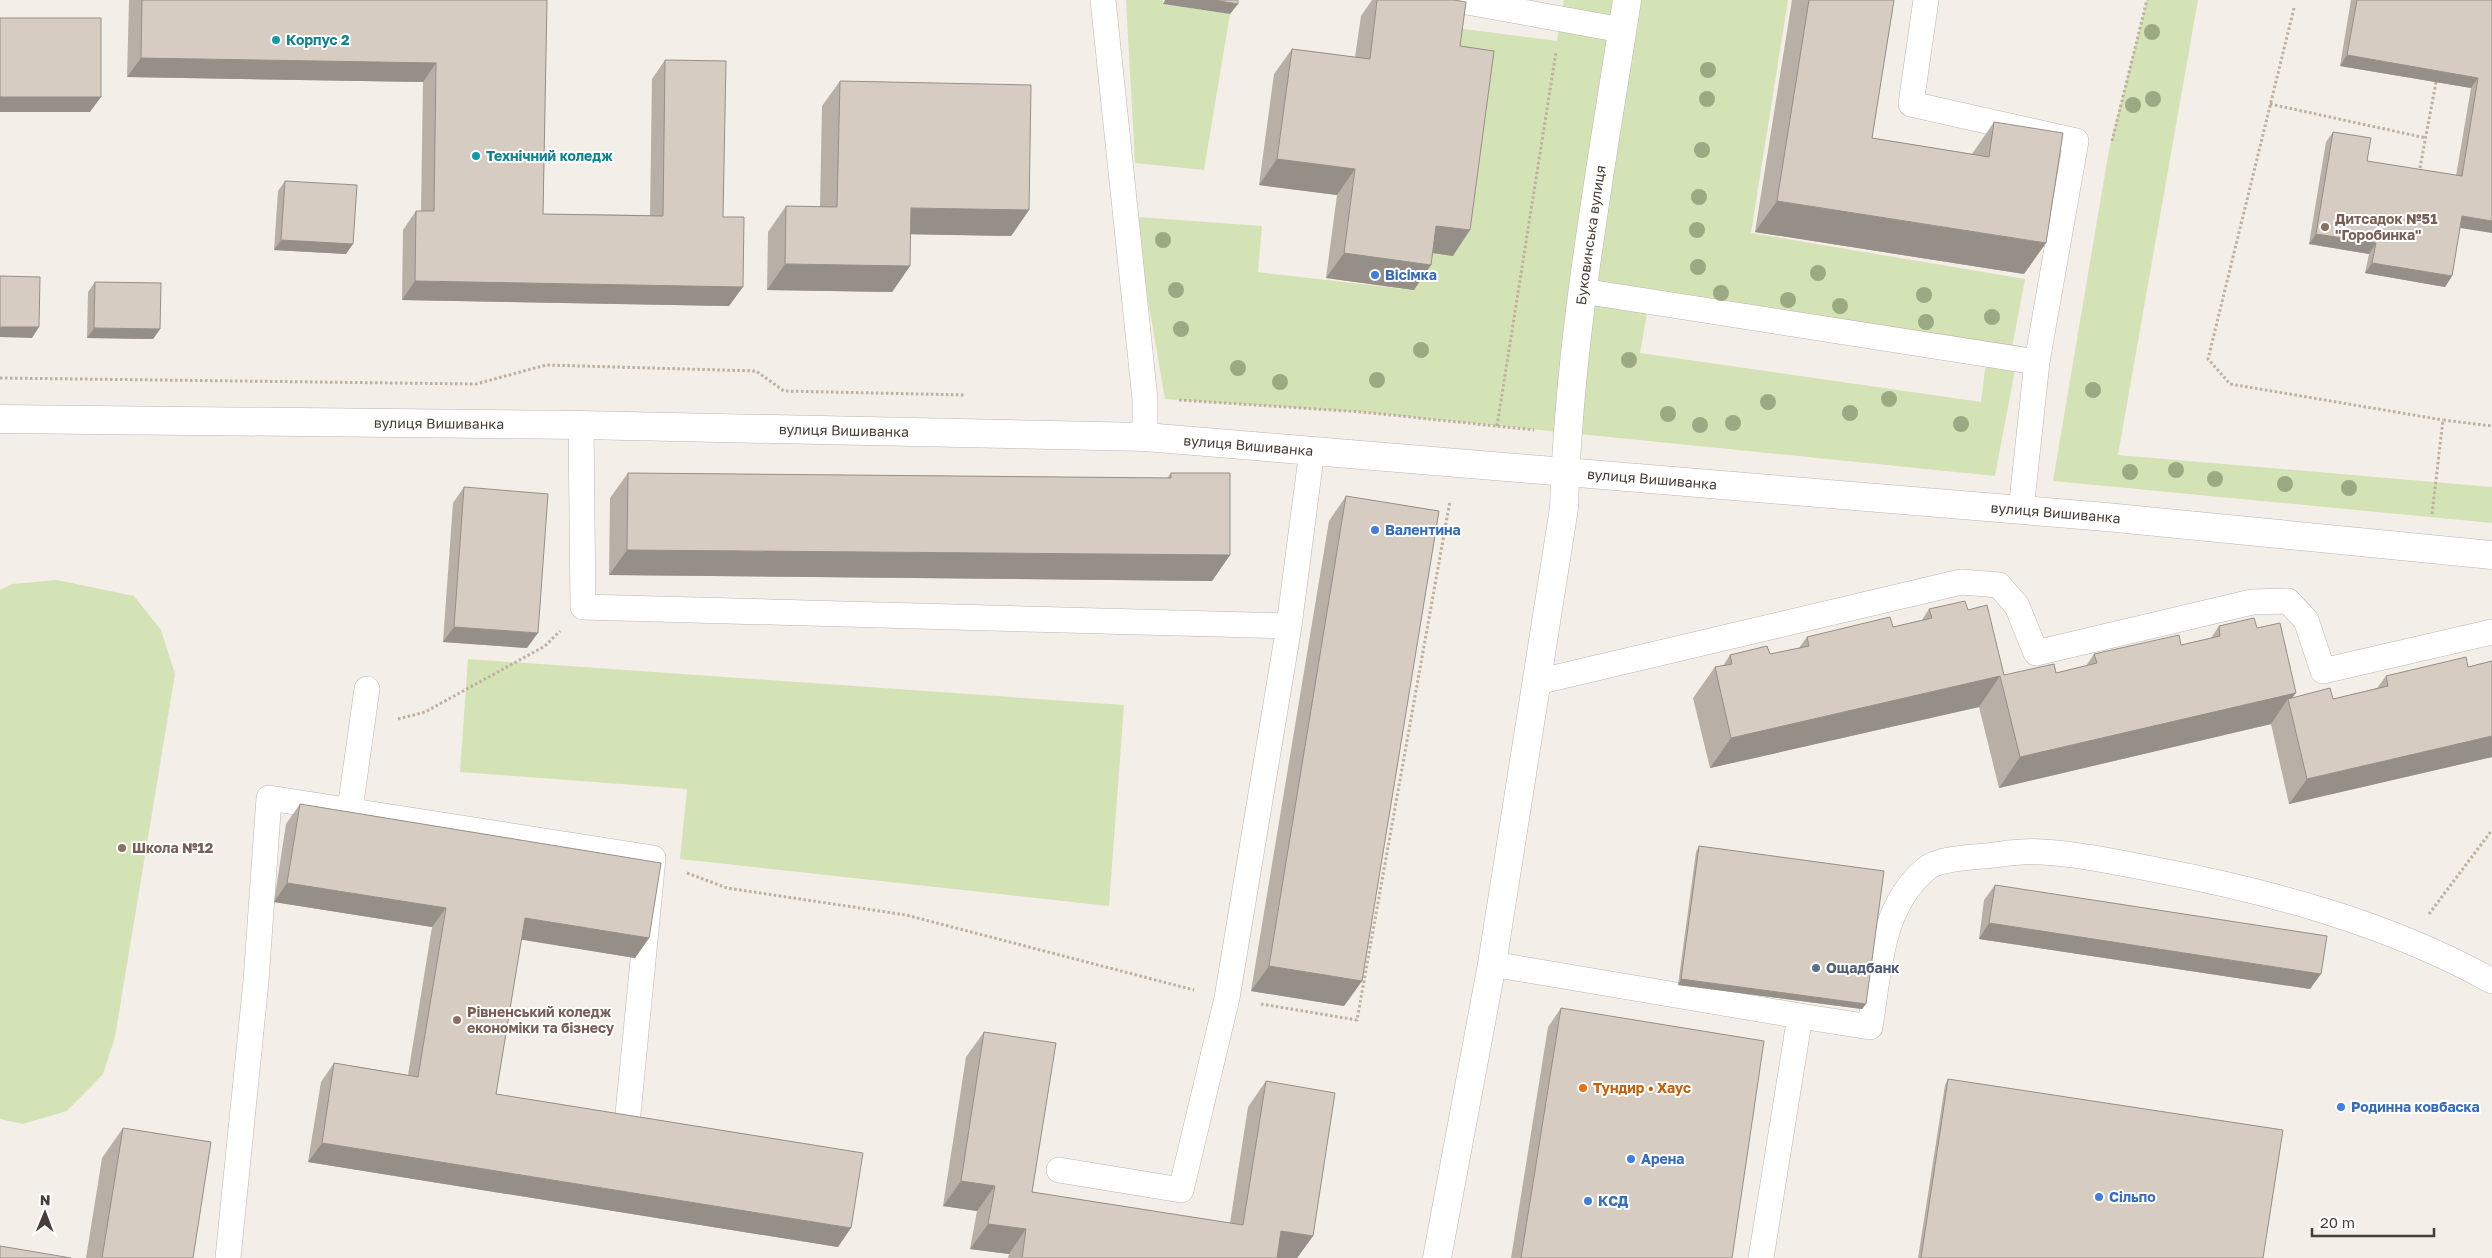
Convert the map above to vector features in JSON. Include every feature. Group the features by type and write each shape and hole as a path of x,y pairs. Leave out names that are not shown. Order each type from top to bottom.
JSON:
{"street":[{"name":"Буковинська вулиця","path":"1436,1258 1492,964 1564,508 1565,472 1582,291 1627,0"},
{"name":"вулиця Вишиванка","path":"0,419 582,425 1145,437 2021,510 2492,555"}],"lane":[{"path":"1103,0 1145,399 1145,437"},
{"path":"1456,0 1622,30"},
{"path":"1926,0 1911,104 2076,141 2037,362 2021,510"},
{"path":"1582,291 2037,362"},
{"path":"582,425 583,607 1289,626"},
{"path":"1059,1170 1181,1190 1227,998 1289,626 1312,450"},
{"path":"1536,682 1961,582 2000,585 2017,606 2036,654 2252,602 2288,601 2306,620 2323,671 2492,632"},
{"path":"350,809 367,689"},
{"path":"228,1258 255,991 269,798 350,809 653,858 628,1114"},
{"path":"1492,964 1870,1027 1885,934 1901,897 1927,867 1962,858 2041,851 2092,858 2200,878 2317,908 2446,956 2492,981"},
{"path":"1761,1258 1800,1016"}],"path":[{"path":"2294,8 2208,359 2230,384 2443,420 2492,426"},
{"path":"1175,400 1362,412 1498,426 1556,51"},
{"path":"2418,181 2436,82"},
{"path":"2270,104 2426,138"},
{"path":"0,378 476,384 546,364 756,371 784,391 969,395"},
{"path":"2432,517 2443,420"},
{"path":"683,872 727,888 906,915 1126,974 1227,998 1357,1020 1450,501"},
{"path":"361,730 425,712 545,646 583,607"},
{"path":"2408,942 2492,830"}],"green space":[{"path":"1126,0 1163,0 1163,4 1230,14 1204,170 1135,163"},
{"path":"1564,0 1788,0 1751,233 2025,279 2010,358 2017,359 1995,476 1362,412 1165,399 1141,259 1138,217 1262,226 1258,272 1413,290 1419,251 1453,255 1449,27 1557,41","holes":["1649,302 1987,354 1981,402 1640,353"]},
{"path":"2147,0 2198,0 2118,455 2492,487 2492,523 2053,481 2109,150"},
{"path":"57,580 134,596 161,630 175,674 115,1037 103,1074 67,1111 23,1124 0,1119 0,590 12,584"},
{"path":"468,659 1124,705 1109,906 680,859 687,789 460,772"}],"building":[{"name":"Технічний коледж","path":"142,0 547,0 543,214 663,216 665,60 726,61 723,217 744,217 743,287 415,281 416,211 434,211 436,63 141,58"},
{"path":"1214,0 1238,0 1238,4"},
{"path":"1377,0 1454,0 1466,2 1460,46 1494,51 1470,230 1436,226 1431,265 1344,253 1355,169 1277,159 1292,49 1370,59"},
{"path":"1809,0 1894,0 1872,138 1989,157 1994,122 2063,133 2046,243 1777,201"},
{"path":"2357,0 2492,0 2492,221 2462,216 2452,276 2372,263 2376,243 2316,234 2333,132 2371,138 2367,161 2462,176 2478,78 2347,55"},
{"path":"0,18 101,18 101,97 0,97"},
{"path":"840,81 1031,85 1029,210 911,208 910,266 785,264 786,206 837,207"},
{"path":"285,181 357,185 353,244 281,240"},
{"path":"0,276 40,277 39,327 0,327"},
{"path":"95,282 161,283 160,329 94,328"},
{"path":"628,473 1171,478 1171,473 1230,473 1230,555 627,550"},
{"path":"464,487 548,494 538,633 454,627"},
{"path":"1346,496 1439,511 1362,981 1269,966"},
{"path":"1965,601 1968,610 1987,605 2004,675 2054,664 2056,673 2097,663 2094,654 2179,635 2181,645 2220,636 2219,626 2254,618 2257,628 2280,623 2296,693 2020,757 2000,676 1731,738 1715,667 1732,664 1730,655 1767,646 1770,654 1809,646 1807,637 1890,617 1893,627 1932,618 1929,609"},
{"path":"2466,657 2468,667 2492,661 2492,736 2307,779 2288,699 2330,688 2333,699 2388,686 2386,676"},
{"name":"Рівненський коледж економіки та бізнесу","path":"300,804 661,863 649,938 525,918 496,1094 863,1153 851,1228 322,1143 334,1063 418,1077 446,908 287,883"},
{"path":"1699,846 1884,871 1866,1004 1681,979"},
{"path":"1995,885 2327,936 2321,974 1989,923"},
{"name":"Арена","path":"1561,1008 1764,1041 1732,1258 1521,1258"},
{"path":"984,1032 1056,1043 1032,1192 1243,1225 1266,1081 1335,1093 1313,1236 1281,1231 1277,1258 1022,1258 1026,1229 988,1224 995,1186 961,1181"},
{"name":"Сільпо","path":"1948,1079 2283,1130 2263,1258 1921,1258"},
{"path":"123,1128 211,1142 193,1258 102,1258"},
{"path":"0,1246 71,1258 0,1258"}],"place":[{"name":"Корпус 2","path":"276,40"},
{"name":"Технічний коледж","path":"476,156"},
{"name":"Дитсадок №51 \"Горобинка\"","path":"2325,227"},
{"name":"Вiсiмка","path":"1375,275"},
{"name":"Валентина","path":"1375,530"},
{"name":"Школа №12","path":"122,848"},
{"name":"Ощадбанк","path":"1816,968"},
{"name":"Рівненський коледж економіки та бізнесу","path":"457,1020"},
{"name":"Тундир • Хаус","path":"1583,1088"},
{"name":"Родинна ковбаска","path":"2341,1107"},
{"name":"Арена","path":"1631,1159"},
{"name":"Сільпо","path":"2099,1197"},
{"name":"КСД","path":"1588,1201"}]}
